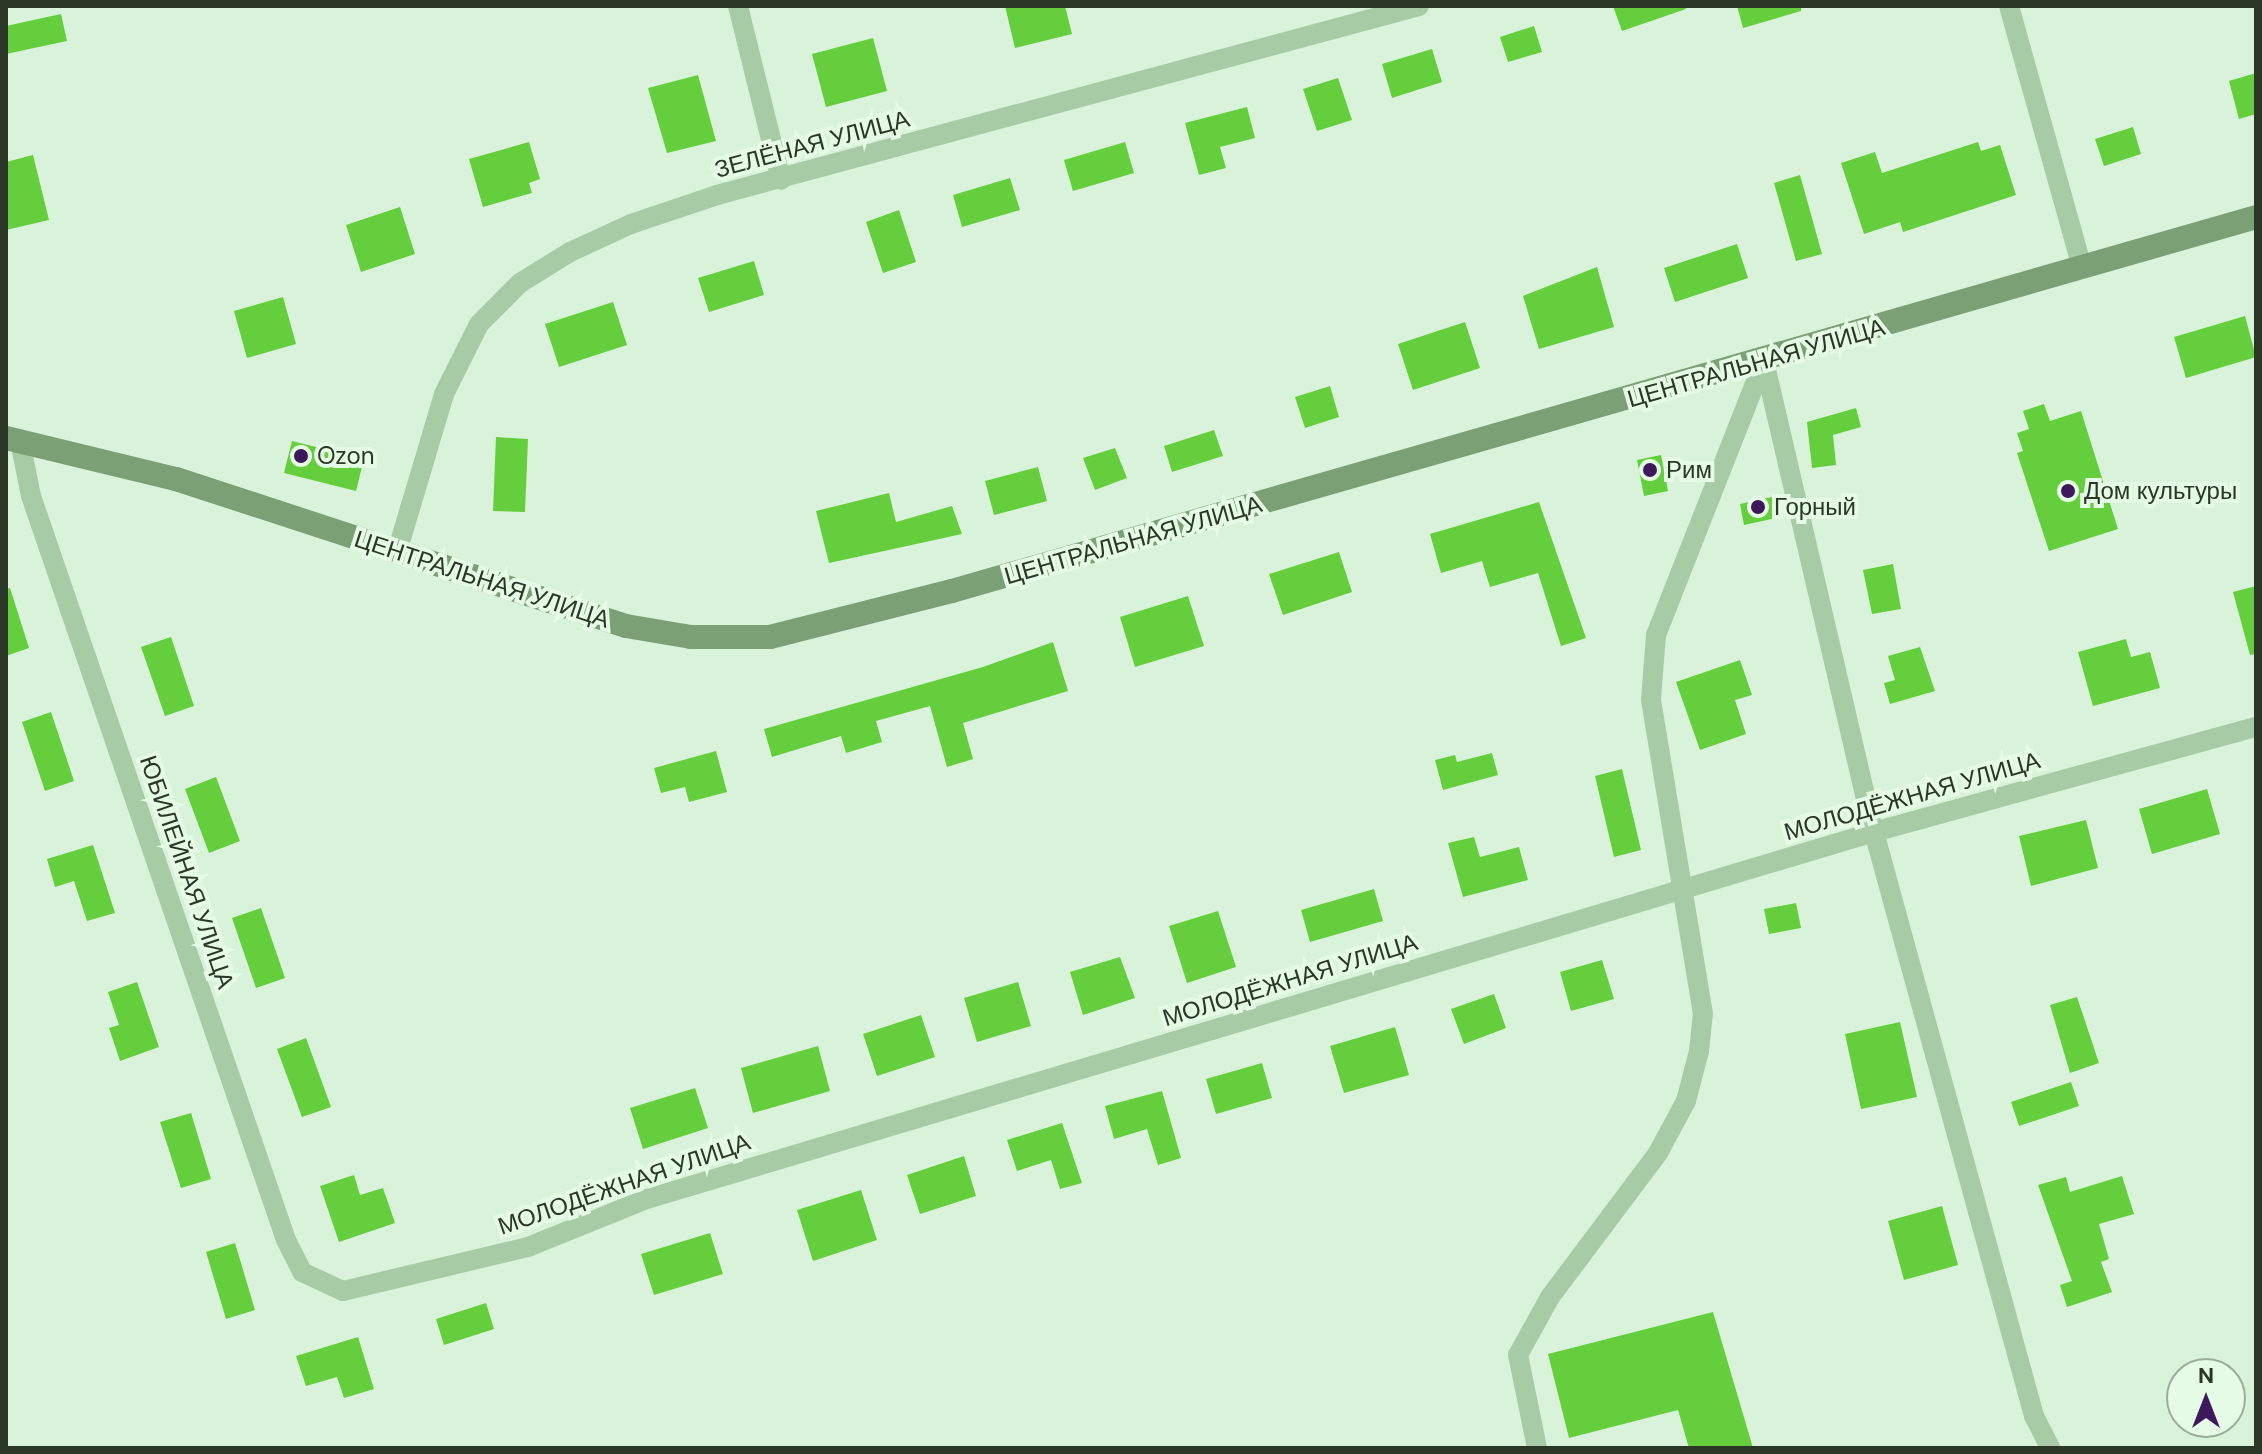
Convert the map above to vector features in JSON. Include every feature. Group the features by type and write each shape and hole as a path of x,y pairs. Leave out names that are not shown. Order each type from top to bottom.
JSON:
{"street":[{"path":"738,6 781,180"},
{"name":"ЗЕЛЁНАЯ УЛИЦА","path":"397,552 444,394 479,324 520,283 631,224 781,180 1419,6"},
{"path":"2009,6 2082,268"},
{"name":"ЦЕНТРАЛЬНАЯ УЛИЦА","path":"13,439 176,479 626,626 691,637 770,637 952,591 1764,361 2256,217"},
{"path":"1764,361 1874,832 2034,1416 2050,1448"},
{"path":"1537,1448 1518,1355 1550,1297 1658,1153 1686,1101 1699,1051 1703,1014 1685,889 1651,699 1656,635 1764,361"},
{"name":"ЮБИЛЕЙНАЯ УЛИЦА","path":"13,439 286,1240 302,1272 343,1291"},
{"name":"МОЛОДЁЖНАЯ УЛИЦА","path":"343,1291 528,1247 647,1199 1874,832 2256,727"}],"building":[{"path":"1005,6 1065,6 1072,34 1015,48"},
{"path":"1613,6 1685,6 1686,9 1622,31"},
{"path":"1737,6 1801,6 1801,11 1743,28"},
{"path":"61,14 67,41 6,54 6,26"},
{"path":"1534,26 1542,52 1508,62 1500,37"},
{"path":"873,38 887,91 826,107 812,54"},
{"path":"1432,49 1442,82 1392,98 1382,64"},
{"path":"2256,73 2256,114 2239,119 2229,81"},
{"path":"698,75 716,141 667,153 648,88"},
{"path":"1338,78 1352,120 1317,131 1303,89"},
{"path":"1247,107 1255,138 1220,147 1226,168 1199,175 1185,123"},
{"path":"2133,127 2141,154 2104,166 2095,139"},
{"path":"529,142 540,179 529,183 532,193 483,207 469,159"},
{"path":"1125,142 1134,173 1073,191 1064,160"},
{"path":"1978,142 1981,151 2000,145 2016,195 1903,232 1900,222 1864,234 1841,163 1875,152 1882,173"},
{"path":"33,155 49,220 6,230 6,162"},
{"path":"1800,175 1822,254 1796,261 1774,183"},
{"path":"1010,178 1020,210 962,227 953,195"},
{"path":"400,207 415,254 361,272 346,225"},
{"path":"899,210 916,262 883,273 866,222"},
{"path":"1737,244 1748,278 1675,302 1664,268"},
{"path":"754,261 764,295 709,312 698,278"},
{"path":"1597,267 1614,327 1539,349 1523,296"},
{"path":"283,297 296,344 247,358 234,311"},
{"path":"613,302 627,345 559,367 545,324"},
{"path":"2245,316 2256,357 2186,378 2174,337"},
{"path":"1465,322 1480,368 1413,390 1398,344"},
{"path":"1330,386 1339,417 1305,428 1295,397"},
{"name":"Дом культуры","path":"2044,404 2050,421 2081,411 2118,529 2049,551 2017,453 2023,451 2017,433 2029,429 2023,411"},
{"path":"1856,408 1861,427 1833,435 1836,465 1812,468 1807,422"},
{"path":"1214,430 1223,456 1172,472 1164,446"},
{"path":"496,437 528,439 525,512 493,511"},
{"path":"292,441 364,459 356,491 284,473"},
{"path":"1115,448 1127,478 1095,490 1083,458"},
{"path":"1661,455 1668,491 1644,496 1637,460"},
{"path":"1038,467 1047,501 994,515 985,481"},
{"path":"889,493 896,522 952,506 962,534 829,563 816,511"},
{"path":"1772,497 1776,518 1744,525 1740,504"},
{"path":"1539,502 1586,638 1561,646 1538,573 1490,587 1482,561 1441,573 1430,534"},
{"path":"1339,552 1352,592 1283,615 1269,574"},
{"path":"1893,564 1901,609 1872,614 1863,570"},
{"path":"2256,586 2256,654 2250,655 2233,592"},
{"path":"10,588 29,648 6,656 6,589"},
{"path":"1188,596 1204,646 1135,667 1120,617"},
{"path":"171,637 194,706 165,716 141,647"},
{"path":"2126,639 2131,657 2150,652 2160,688 2093,706 2078,652"},
{"path":"1053,642 1068,691 963,723 973,759 947,767 930,706 876,721 882,742 846,753 841,736 772,757 764,729 983,667"},
{"path":"1920,647 1935,691 1890,704 1884,683 1895,680 1888,656"},
{"path":"1740,660 1752,695 1735,700 1746,734 1700,750 1676,682"},
{"path":"51,712 74,781 45,791 22,722"},
{"path":"716,751 727,792 689,802 685,787 661,793 654,768"},
{"path":"1492,753 1498,775 1443,790 1435,760 1455,755 1457,762"},
{"path":"1622,769 1641,850 1614,857 1595,776"},
{"path":"216,777 240,841 209,853 185,789"},
{"path":"2207,789 2220,834 2152,854 2139,809"},
{"path":"2086,820 2098,868 2031,886 2019,836"},
{"path":"1474,837 1480,857 1519,847 1528,880 1463,897 1448,843"},
{"path":"93,845 115,913 87,921 74,881 55,887 47,859"},
{"path":"1374,889 1383,921 1310,942 1301,910"},
{"path":"1796,903 1801,928 1769,934 1764,909"},
{"path":"261,908 285,978 256,988 232,918"},
{"path":"1218,911 1236,967 1187,983 1169,926"},
{"path":"1120,957 1135,998 1083,1015 1070,972"},
{"path":"1602,960 1614,999 1571,1011 1560,972"},
{"path":"137,982 159,1047 120,1061 109,1028 119,1025 108,992"},
{"path":"1018,982 1031,1026 977,1042 964,998"},
{"path":"1494,994 1506,1028 1464,1044 1451,1009"},
{"path":"2077,997 2099,1063 2070,1073 2050,1005"},
{"path":"921,1015 935,1057 877,1076 863,1034"},
{"path":"1900,1022 1917,1097 1861,1109 1845,1034"},
{"path":"1395,1027 1409,1075 1344,1093 1330,1046"},
{"path":"306,1038 331,1107 302,1117 277,1049"},
{"path":"818,1046 830,1091 753,1113 741,1068"},
{"path":"1262,1063 1272,1098 1216,1114 1206,1079"},
{"path":"2071,1082 2079,1106 2019,1126 2011,1102"},
{"path":"695,1088 708,1128 643,1149 630,1108"},
{"path":"1162,1091 1181,1158 1158,1165 1147,1129 1114,1139 1105,1106"},
{"path":"191,1113 211,1179 181,1188 160,1122"},
{"path":"1062,1123 1082,1183 1060,1189 1051,1160 1017,1171 1007,1140"},
{"path":"964,1156 976,1196 920,1214 907,1175"},
{"path":"354,1175 360,1195 383,1188 395,1223 339,1242 320,1186"},
{"path":"2122,1176 2134,1214 2099,1224 2109,1259 2101,1262 2112,1292 2067,1307 2060,1285 2072,1281 2038,1185 2066,1177 2070,1192"},
{"path":"861,1190 877,1240 813,1261 797,1210"},
{"path":"1942,1206 1958,1265 1904,1280 1888,1221"},
{"path":"710,1233 723,1274 654,1295 641,1254"},
{"path":"235,1243 255,1310 226,1319 206,1252"},
{"path":"486,1303 494,1329 444,1345 436,1319"},
{"path":"1713,1312 1753,1448 1689,1448 1678,1410 1569,1438 1548,1354"},
{"path":"358,1337 374,1389 344,1398 337,1377 306,1386 296,1356"}],"place":[{"name":"Ozon","path":"301,456"},
{"name":"Рим","path":"1650,470"},
{"name":"Дом культуры","path":"2068,491"},
{"name":"Горный","path":"1758,507"}]}
